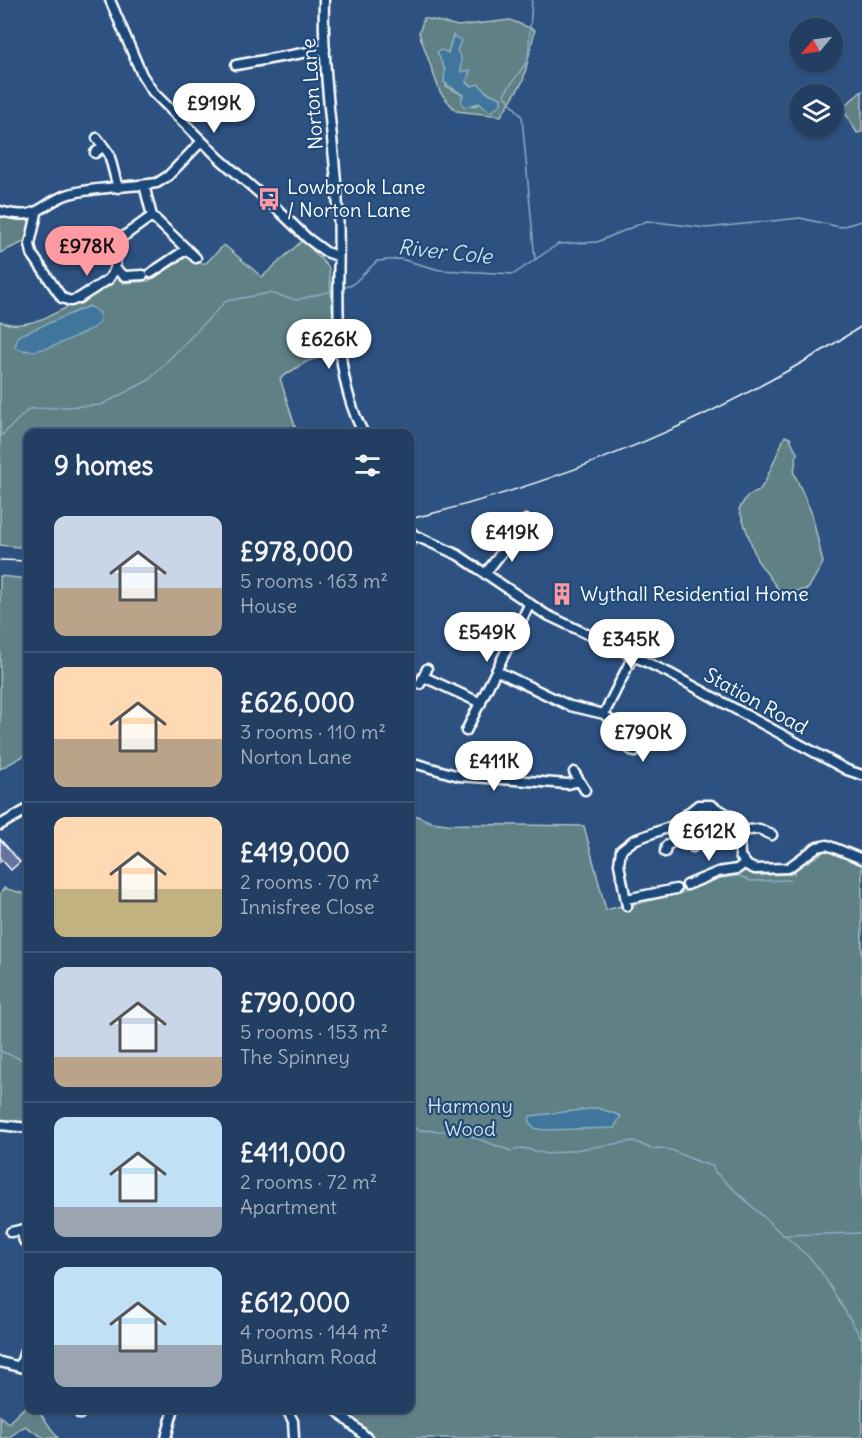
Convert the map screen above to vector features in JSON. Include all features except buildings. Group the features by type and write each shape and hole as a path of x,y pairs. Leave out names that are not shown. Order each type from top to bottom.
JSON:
{"street":[{"path":"110,0 147,84 202,141 307,238 326,252 337,256"},
{"name":"Norton Lane","path":"324,0 325,49 338,212 338,296 345,389 351,409 361,429"},
{"path":"236,65 325,49"},
{"path":"97,138 115,170 118,188"},
{"path":"0,211 13,214 38,213 69,194 163,181 202,141"},
{"path":"95,153 103,146"},
{"path":"144,185 152,216 196,258"},
{"path":"38,213 30,244 32,254 62,298 70,301 79,298 109,279 115,269 117,242 152,216"},
{"path":"115,269 125,276 147,274 187,249"},
{"path":"485,574 526,520"},
{"path":"519,530 536,544"},
{"name":"Station Road","path":"414,537 458,555 529,605 666,671 839,765 862,775"},
{"path":"466,732 529,605"},
{"path":"604,714 633,656"},
{"path":"497,671 570,706 604,714 618,728"},
{"path":"424,676 482,703"},
{"path":"414,763 459,776 568,784 579,781"},
{"path":"574,772 585,790"},
{"path":"676,889 626,902 619,864 621,850 634,840 669,827 693,807 703,804 729,813 734,818 739,831 738,850 745,863 755,869 788,868 817,847 827,844 862,859"},
{"path":"0,825 24,811"},
{"path":"669,827 676,840"},
{"path":"739,831 759,829 772,835"},
{"path":"665,852 666,846 687,835 693,847"},
{"path":"687,885 718,872 737,869 745,863"},
{"path":"0,1125 24,1128"},
{"path":"11,1232 24,1229"},
{"path":"0,1362 24,1367"},
{"path":"166,1438 173,1413"},
{"path":"289,1413 293,1421 294,1438"},
{"path":"339,1413 362,1436"}],"green space":[{"path":"424,18 458,26 510,20 535,30 523,81 501,116 456,111 440,92 419,33","holes":["453,36 461,72 469,75 466,83 501,98 485,108 481,103 473,106 463,95 446,86 444,65"]},
{"path":"862,91 862,132 857,133 843,107"},
{"path":"0,214 30,219 26,241 0,253"},
{"path":"303,240 329,268 336,351 306,362 280,378 296,429 24,429 24,548 0,545 0,321 13,324 28,323 44,318 76,302 115,275 123,283 148,281 186,257 196,263 206,263 224,245 262,277"},
{"path":"785,436 790,438 797,453 794,473 812,514 823,563 808,589 781,593 757,560 739,509 747,496 759,491 765,482"},
{"path":"0,576 24,579 24,756 0,769"},
{"name":"Harmony Wood","path":"414,815 431,822 447,824 584,826 606,910 677,891 744,867 755,875 794,874 796,869 828,849 862,863 862,1438 376,1438 348,1413 414,1413"},
{"path":"4,888 24,894 24,1124 0,1121 0,894"},
{"path":"24,1408 24,1413 40,1413 58,1438 44,1438 25,1426 8,1438 0,1438 0,1416 8,1423"}],"water":[{"path":"453,36 461,40 457,51 461,57 461,72 470,70 466,83 472,86 479,84 486,92 501,98 501,104 491,112 479,103 465,107 461,103 463,95 444,82 445,70 437,52 442,50 448,53"},
{"path":"89,306 100,313 99,323 93,328 44,349 33,351 15,347 18,336"},
{"path":"598,1108 621,1116 614,1128 544,1130 534,1128 529,1122 530,1116"}],"waterway":[{"path":"532,0 528,60 504,94 522,117 535,260"},
{"name":"River Cole","path":"342,288 352,285 377,261 400,259 440,270 514,274 558,244 597,242 647,221 707,228 800,218 840,227 862,221"},
{"name":"River Cole","path":"0,437 29,409 101,405 149,380 226,301 270,293 296,300 335,290"},
{"path":"421,818 430,822"},
{"path":"431,822 436,823"},
{"path":"633,905 681,893 721,878 739,876 751,881 790,880"},
{"path":"0,1051 24,1060"},
{"path":"414,1127 417,1130 459,1132 511,1151 523,1148 547,1154 634,1141 651,1149 674,1151 713,1166 715,1172 783,1235 862,1233"},
{"path":"784,1235 812,1260 822,1273 862,1339"}],"railway":[{"path":"414,518 528,485 644,442 756,388 862,326"},
{"path":"0,560 24,561"}],"place":[{"name":"Lowbrook Lane / Norton Lane","path":"269,199"},
{"name":"Wythall Residential Home","path":"562,594"}]}
